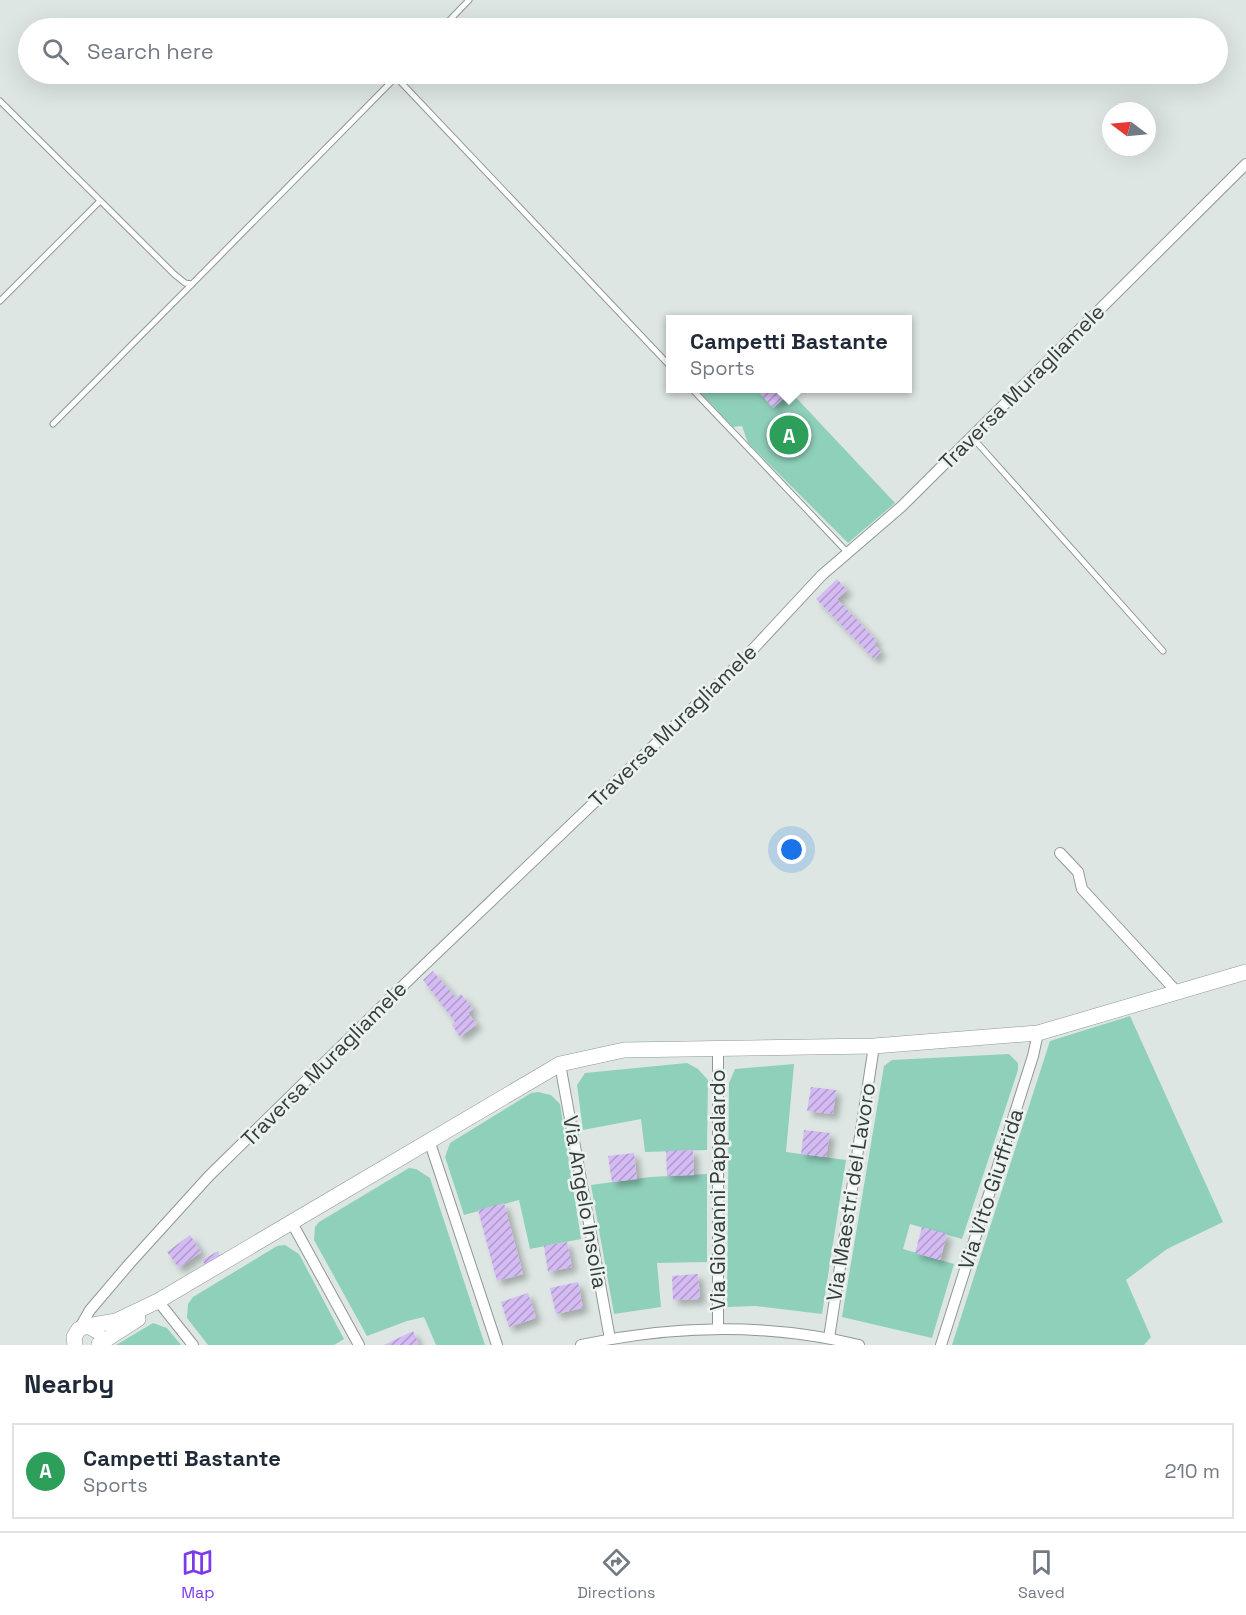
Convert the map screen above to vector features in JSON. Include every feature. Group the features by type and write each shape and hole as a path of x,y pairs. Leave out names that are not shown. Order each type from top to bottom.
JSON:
{"main road":[{"path":"87,1337 158,1301 560,1064 624,1050 874,1046 1038,1033 1246,972"}],"street":[{"name":"Traversa Muragliamele","path":"87,1337 105,1292 161,1227 218,1168 416,973 741,662 822,575 902,507 1246,164"},
{"path":"1060,854 1078,872 1082,889 1177,992"},
{"name":"Via Vito Giuffrida","path":"941,1345 1034,1056 1038,1033"},
{"name":"Via Maestri del Lavoro","path":"829,1338 874,1046"},
{"name":"Via Giovanni Pappalardo","path":"718,1050 718,1329"},
{"name":"Via Angelo Insolia","path":"560,1064 610,1339"},
{"path":"429,1140 497,1345"},
{"path":"292,1222 359,1345"},
{"path":"87,1337 105,1292"},
{"path":"158,1301 193,1345"},
{"path":"581,1345 659,1332 718,1329 829,1338 859,1345"}],"lane":[{"path":"452,18 470,0"},
{"path":"52,424 388,84"},
{"path":"405,84 666,362"},
{"path":"0,101 174,274 185,283 192,284"},
{"path":"0,301 100,201"},
{"path":"696,393 848,553"},
{"path":"972,437 1162,651"}],"green space":[{"path":"701,393 792,393 895,503 848,543 748,443 742,426 733,427"},
{"path":"1130,1016 1223,1222 1167,1249 1126,1280 1151,1337 1144,1345 952,1345 1050,1041"},
{"path":"1009,1054 1018,1063 1018,1070 962,1239 910,1224 903,1249 954,1264 932,1338 842,1317 884,1066 892,1060"},
{"path":"687,1063 698,1069 708,1080 707,1150 645,1152 641,1119 583,1130 577,1085 585,1073"},
{"path":"794,1064 786,1152 846,1160 822,1314 755,1306 727,1307 729,1083 735,1069"},
{"path":"531,1093 551,1095 560,1104 581,1239 530,1249 519,1200 464,1215 445,1157 450,1143"},
{"path":"409,1168 416,1169 430,1178 485,1345 436,1345 424,1317 367,1336 314,1240 315,1227 319,1222"},
{"path":"707,1174 707,1262 657,1263 661,1307 614,1314 591,1185 650,1177"},
{"path":"285,1245 299,1254 344,1339 334,1345 208,1345 187,1318 188,1304 193,1297 277,1246"},
{"path":"153,1323 167,1328 181,1345 116,1345"}],"building":[{"path":"760,393 781,393 785,397 773,408"},
{"path":"837,579 847,590 837,599 877,641 874,644 881,652 874,659 816,599"},
{"path":"433,971 456,998 461,994 473,1009 468,1013 477,1024 460,1037 452,1025 455,1022 423,980"},
{"path":"811,1087 836,1090 833,1114 807,1111"},
{"path":"804,1130 830,1133 826,1157 801,1154"},
{"path":"693,1150 694,1175 667,1176 666,1151"},
{"path":"634,1153 637,1179 612,1182 608,1156"},
{"path":"504,1203 523,1274 497,1281 478,1210"},
{"path":"922,1227 947,1234 940,1260 915,1253"},
{"path":"190,1235 201,1252 179,1268 167,1252"},
{"path":"567,1242 572,1267 548,1272 544,1246"},
{"path":"218,1251 220,1256 205,1265 202,1260"},
{"path":"698,1274 700,1299 673,1300 672,1276"},
{"path":"578,1282 583,1308 556,1314 550,1288"},
{"path":"528,1293 536,1318 509,1327 501,1302"},
{"path":"413,1331 419,1345 384,1345"}],"place":[{"name":"Campetti Bastante","path":"789,435"}]}
